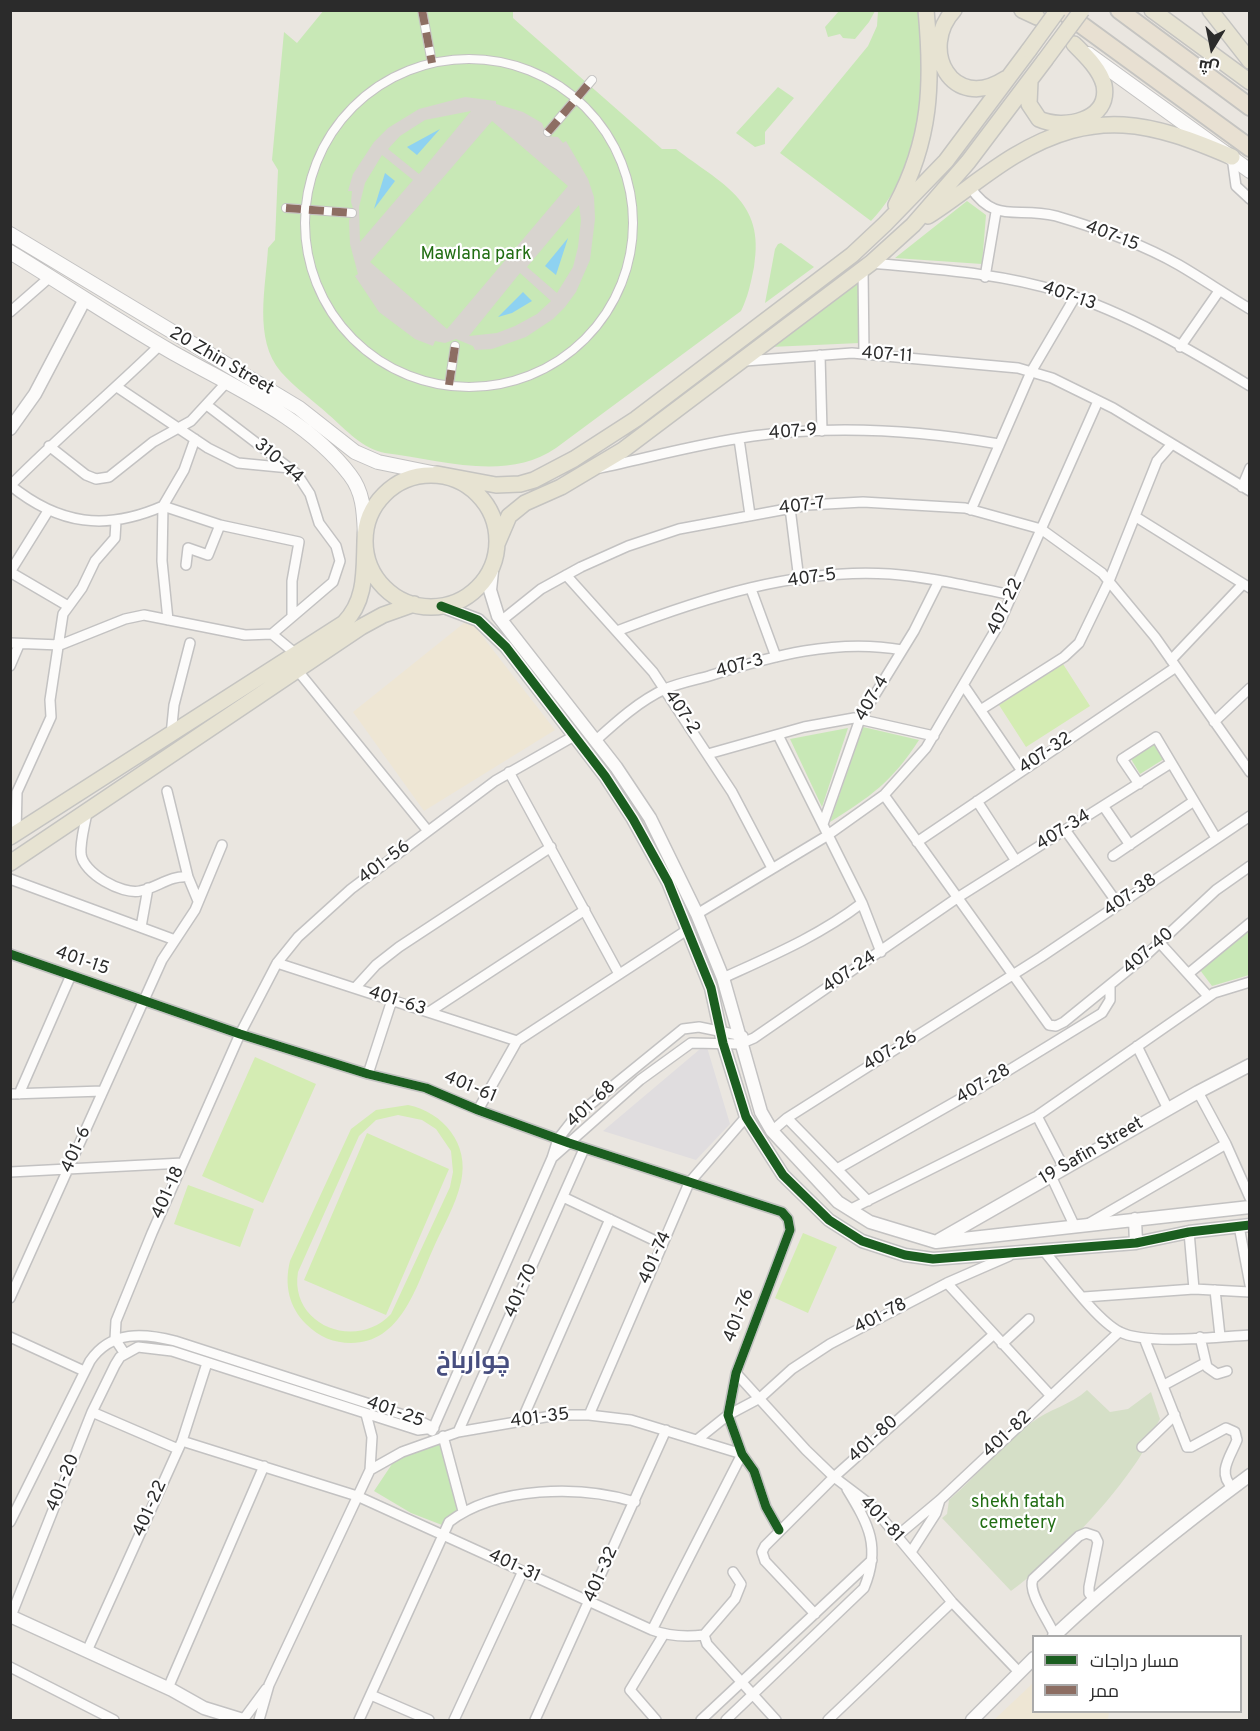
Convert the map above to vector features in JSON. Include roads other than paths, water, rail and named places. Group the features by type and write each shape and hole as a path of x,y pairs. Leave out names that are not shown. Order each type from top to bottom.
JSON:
{"highway":[{"path":"1060,10 1250,148"},
{"path":"1119,10 1250,107"}],"main road":[{"path":"885,224 909,181 923,142 928,91 926,10"},
{"path":"954,10 943,27 940,44 942,63 949,77 965,88 977,90 993,86 1010,75"},
{"path":"1022,10 1033,14 1250,171"},
{"path":"13,835 344,623 355,610 364,581 365,539 374,508 394,486 407,480 437,474 508,486 534,480 574,459 636,419 852,255 946,161 1060,10"},
{"path":"365,539 374,574 391,592 414,604 441,606 458,601 473,591 485,578 493,562 508,516 525,503 561,487 623,450 867,266 913,225 968,162 1082,10"},
{"path":"1152,10 1250,82"},
{"path":"1210,10 1250,62"},
{"path":"1031,78 1029,104 1039,118 1065,124 1085,119 1095,113 1104,97 1102,79 1074,44"},
{"path":"913,225 1012,157 1038,143 1076,130 1124,123 1156,128 1232,157"},
{"name":"20 Zhin Street","path":"10,234 169,332 299,408 355,452 378,462 437,474"},
{"name":"20 Zhin Street","path":"10,252 160,345 295,424 333,455 359,490 365,539"},
{"path":"437,474 468,486 480,497 493,519 497,544"},
{"path":"10,863 372,620 414,604"}],"street":[{"path":"422,10 432,63"},
{"path":"458,58 489,59 519,66 547,78 577,98 593,114 610,137 623,163 631,190 634,224 631,258 620,290 603,319 581,344 553,364 522,378 489,386 449,385 422,380 391,367 363,349 340,325 322,296 310,265 304,232 305,209 314,167 327,138 346,112 370,91 398,74 432,63 458,58"},
{"path":"548,132 592,80"},
{"path":"1232,157 1236,186 1250,199"},
{"path":"970,187 981,203 996,212 986,277"},
{"path":"286,208 352,213"},
{"name":"407-15","path":"996,212 1028,210 1056,216 1120,237 1179,265 1250,309"},
{"path":"864,354 867,266"},
{"name":"407-13","path":"867,266 986,277 1031,285 1075,297 1179,346 1250,386"},
{"path":"10,312 50,277"},
{"path":"1179,346 1219,291"},
{"path":"971,510 1031,372 1075,297"},
{"path":"10,429 35,394 85,299"},
{"path":"160,345 117,387 49,446 11,486 48,511 75,519 116,521 163,506 220,525 299,542 292,581 292,617"},
{"path":"449,385 454,346"},
{"name":"407-11","path":"742,361 864,354 980,363 1031,372 1052,378 1098,401 1246,489"},
{"path":"820,355 822,431"},
{"path":"49,446 82,473 103,479 112,476 163,435 181,429 208,406 226,383"},
{"path":"117,387 195,439 238,463 291,468"},
{"name":"407-22","path":"697,914 828,834 884,795 934,736 999,624 1098,401"},
{"name":"310-44","path":"208,406 291,468 307,486 316,516 336,546 340,561 337,576 329,588 272,634"},
{"name":"407-9","path":"589,470 739,439 822,431 937,433 999,444"},
{"path":"168,620 162,561 163,506 184,470 195,439"},
{"path":"739,439 750,515"},
{"path":"982,709 1064,657 1079,644 1109,581 1157,461 1172,444"},
{"path":"1246,489 1250,468"},
{"name":"407-7","path":"501,621 541,589 566,575 628,546 669,533 789,508 864,502 971,510 1041,529 1102,573 1174,664 1250,772"},
{"path":"789,508 799,580"},
{"path":"48,511 14,556 10,572 68,606"},
{"path":"1136,517 1246,586"},
{"path":"13,835 17,792 51,717 50,700 63,614 95,561 114,538 116,521"},
{"path":"186,566 188,548 208,555 220,525"},
{"path":"493,562 490,590 501,621 595,741 650,818 697,914 723,978 761,1112 772,1131 838,1202 879,1225 936,1242 1250,1207"},
{"name":"407-5","path":"617,631 688,604 799,580 855,574 888,574 1012,595"},
{"name":"407-2","path":"566,575 665,689 732,792 772,868"},
{"name":"407-4","path":"823,824 860,719 902,650 939,581"},
{"name":"407-32","path":"917,842 1174,664 1246,586"},
{"path":"751,589 776,657"},
{"path":"441,606 478,620 493,632 605,776 643,835 668,882 711,988 723,1043 746,1117 783,1175 829,1220 862,1241 905,1255 933,1259 1136,1243 1244,1226 1250,1285"},
{"path":"10,666 15,644 60,645 134,616 245,635 272,634 296,654"},
{"path":"171,735 174,705 190,643"},
{"name":"407-3","path":"595,741 622,718 665,689 776,657 849,645 876,645 902,650"},
{"path":"297,671 428,831"},
{"path":"964,686 982,709 1000,741 1022,771"},
{"path":"1214,722 1250,688"},
{"path":"708,754 824,724 860,719 934,736"},
{"path":"778,735 862,903 881,952"},
{"name":"401-56","path":"240,1034 277,963 298,937 351,890 509,772 574,736"},
{"path":"1139,784 1122,759 1156,737 1216,838"},
{"name":"407-34","path":"957,898 1171,763"},
{"path":"509,772 619,974"},
{"path":"167,791 188,877 198,901"},
{"path":"884,795 1012,975"},
{"path":"977,801 1016,861"},
{"path":"1113,856 1194,801"},
{"path":"1104,807 1130,845"},
{"path":"87,812 81,856 93,874 112,885 138,892 178,876 188,877"},
{"name":"407-38","path":"1012,975 1250,816"},
{"path":"1066,831 1118,904"},
{"name":"401-6","path":"10,1298 162,960 198,901 222,845"},
{"path":"355,988 376,965 399,947 551,847"},
{"name":"407-40","path":"1012,975 1045,1021 1049,1025 1056,1026 1064,1022 1160,943 1216,890 1250,866"},
{"path":"10,879 175,940"},
{"path":"141,927 148,888"},
{"name":"407-24","path":"739,1040 754,1038 957,898"},
{"path":"723,978 804,941 835,924 862,903"},
{"path":"429,1012 585,910"},
{"path":"1188,974 1250,923"},
{"path":"478,1110 517,1041 687,930"},
{"path":"1160,943 1208,996"},
{"name":"401-15","path":"10,954 143,1001"},
{"name":"401-63","path":"277,963 517,1041"},
{"path":"71,975 15,1094 103,1091"},
{"name":"407-26","path":"772,1131 787,1118 1012,975"},
{"path":"849,1210 1037,1116 1208,996 1250,982"},
{"name":"407-28","path":"837,1169 983,1086 1102,1013 1110,1000 1110,985"},
{"path":"368,1074 392,1000"},
{"name":"401-61","path":"143,1001 368,1074 426,1088 584,1149 782,1212 788,1219 790,1230"},
{"name":"401-68","path":"552,1158 558,1139 576,1116 683,1029 699,1027 721,1030 739,1040"},
{"name":"401-18","path":"115,1339 116,1321 240,1034"},
{"name":"401-68","path":"552,1158 640,1080 691,1043 723,1043 739,1040"},
{"path":"1137,1046 1168,1109"},
{"name":"19 Safin Street","path":"936,1242 1198,1092 1250,1065"},
{"path":"1198,1092 1226,1144 1248,1194"},
{"path":"1037,1116 1064,1168"},
{"name":"401-74","path":"589,1415 689,1183 746,1117"},
{"path":"787,1118 868,1202"},
{"path":"1080,1226 1226,1144"},
{"name":"401-70","path":"458,1432 584,1149"},
{"name":"401-70","path":"427,1441 552,1158"},
{"path":"10,1172 68,1171 183,1163"},
{"path":"1051,1176 1080,1226"},
{"path":"563,1197 662,1244"},
{"path":"522,1420 610,1219"},
{"path":"1135,1219 1136,1243"},
{"name":"401-76","path":"728,1415 736,1373 790,1230"},
{"path":"1189,1233 1194,1289"},
{"path":"1044,1251 1108,1324 1119,1332 1144,1338 1250,1335"},
{"name":"401-78","path":"698,1439 728,1415 760,1398 792,1369 830,1344 947,1283 1014,1254"},
{"path":"947,1283 1051,1396"},
{"path":"1084,1297 1194,1289 1250,1292"},
{"path":"1215,1290 1220,1336"},
{"path":"1002,1344 1029,1319"},
{"name":"401-82","path":"897,1536 940,1500 1014,1428 1119,1332"},
{"name":"401-25","path":"115,1339 148,1334 175,1341 416,1419 434,1428"},
{"name":"401-80","path":"815,1614 765,1561 762,1552 779,1530 834,1477 993,1335"},
{"path":"10,1337 84,1371"},
{"path":"1200,1337 1205,1363 1213,1372 1227,1371"},
{"path":"1144,1338 1188,1447 1226,1428 1235,1432 1237,1440 1224,1471 1225,1479 1233,1488"},
{"path":"10,1522 94,1355 115,1339 125,1354"},
{"name":"401-25","path":"125,1354 138,1347 150,1346 418,1430 434,1428"},
{"name":"401-20","path":"11,1616 92,1412 115,1365 125,1354"},
{"name":"401-22","path":"87,1651 180,1445 207,1363"},
{"path":"1164,1385 1205,1363"},
{"name":"401-81","path":"736,1373 806,1450 834,1477 871,1504 952,1602 1019,1672"},
{"name":"401-31","path":"92,1412 180,1445 264,1466 357,1496 652,1630 684,1637 704,1635"},
{"path":"260,1720 269,1685 370,1470 372,1437 366,1414"},
{"name":"401-35","path":"370,1470 427,1441 458,1432 522,1420 589,1415 632,1420 742,1454"},
{"path":"728,1415 742,1454 754,1471 766,1507 779,1530"},
{"path":"1142,1447 1175,1415"},
{"name":"401-32","path":"535,1720 666,1430"},
{"path":"443,1436 463,1511"},
{"path":"652,1630 742,1454"},
{"path":"168,1688 264,1466"},
{"path":"1056,1635 1094,1599 1188,1519 1250,1475"},
{"path":"726,1720 864,1588 872,1560 871,1531 844,1484"},
{"path":"359,1720 449,1522 463,1511 519,1496 572,1489 613,1495 634,1502"},
{"path":"910,1552 936,1513 940,1500"},
{"path":"1055,1635 1044,1611 1030,1591 1030,1584 1079,1536 1086,1533 1095,1536 1098,1542 1089,1587 1089,1593 1094,1599"},
{"path":"701,1720 872,1560"},
{"path":"454,1720 523,1571"},
{"path":"733,1572 741,1584 735,1599 704,1635 707,1644 776,1720"},
{"path":"828,1720 952,1602"},
{"path":"11,1616 168,1688 204,1708 219,1720"},
{"path":"656,1720 630,1690 636,1676 667,1633"},
{"path":"972,1720 1032,1660"},
{"path":"10,1667 114,1720"},
{"path":"242,1720 269,1685"},
{"path":"371,1695 429,1720"},
{"path":"204,1708 242,1720 253,1720"}],"water":[{"path":"440,129 417,155 407,147"},
{"path":"385,173 395,181 374,209"},
{"path":"568,238 556,275 545,266"},
{"path":"523,292 532,301 512,313 498,317"}],"district":[{"name":"چوارباخ","path":"473,1363"}],"park label":[{"name":"Mawlana park","path":"476,255"},
{"name":"shekh fatah cemetery","path":"1018,1513"}]}
